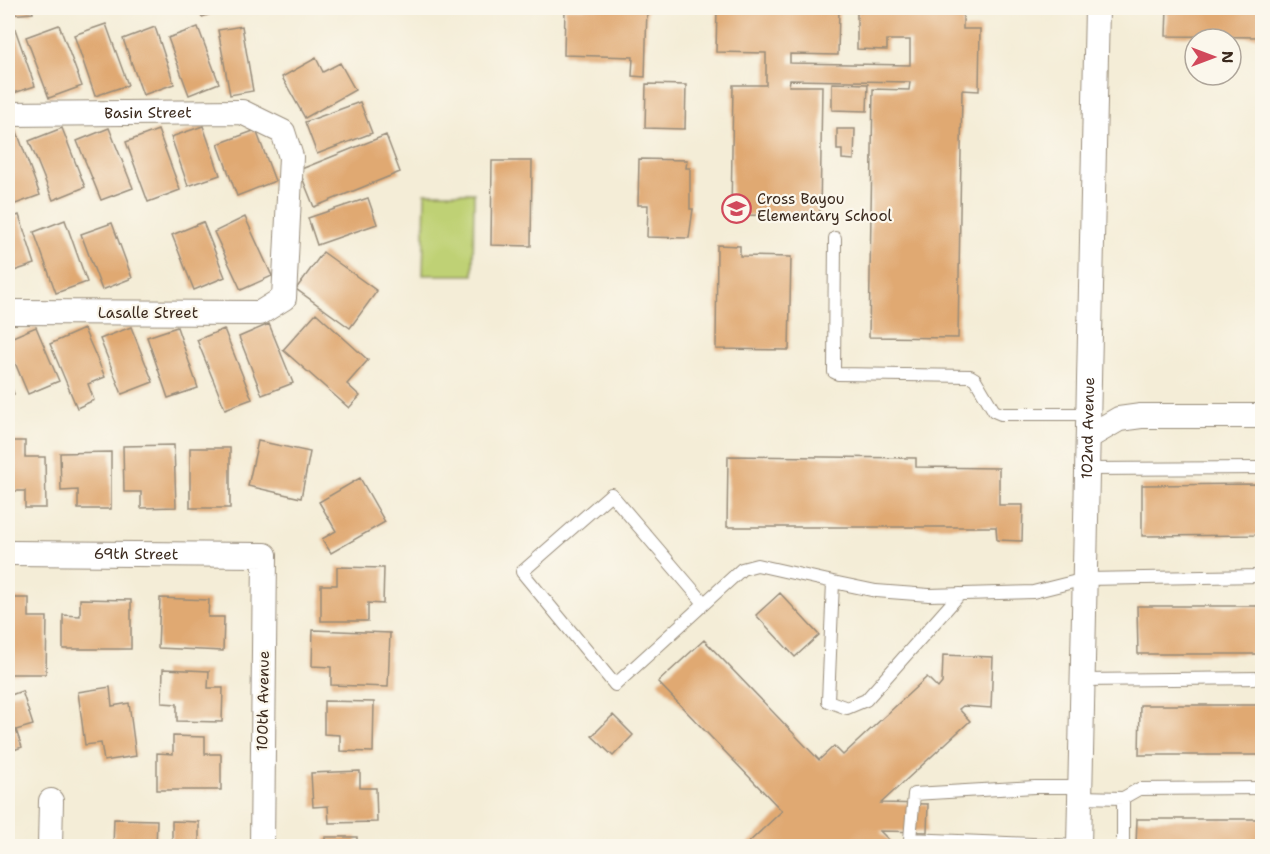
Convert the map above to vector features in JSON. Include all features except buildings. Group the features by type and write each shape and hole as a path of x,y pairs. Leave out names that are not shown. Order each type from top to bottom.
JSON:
{"street":[{"name":"102nd Avenue","path":"1079,846 1097,8"},
{"name":"Basin Street","path":"8,114 242,112 283,132 291,158 284,298"},
{"name":"Lasalle Street","path":"8,312 260,313 284,298"},
{"path":"1089,426 1141,416 1263,416"},
{"name":"69th Street","path":"8,553 265,555"},
{"name":"100th Avenue","path":"262,846 265,555"},
{"path":"50,846 51,801"}],"lane":[{"path":"835,238 834,372 838,374 970,376 975,379 994,411 1001,414 1089,426"},
{"path":"1088,469 1263,468"},
{"path":"704,603 611,495 522,572 615,685 742,568 758,565 876,591 929,595 1033,592 1085,579 1263,576"},
{"path":"833,582 828,701 847,708 866,700 960,594"},
{"path":"1082,680 1263,678"},
{"path":"1079,846 910,839 914,794 1035,787 1124,798 1139,789 1263,788"},
{"path":"1123,846 1124,798"}],"green space":[{"path":"425,193 474,193 473,275 423,275"}],"place":[{"name":"Cross Bayou Elementary School","path":"736,208"}]}
